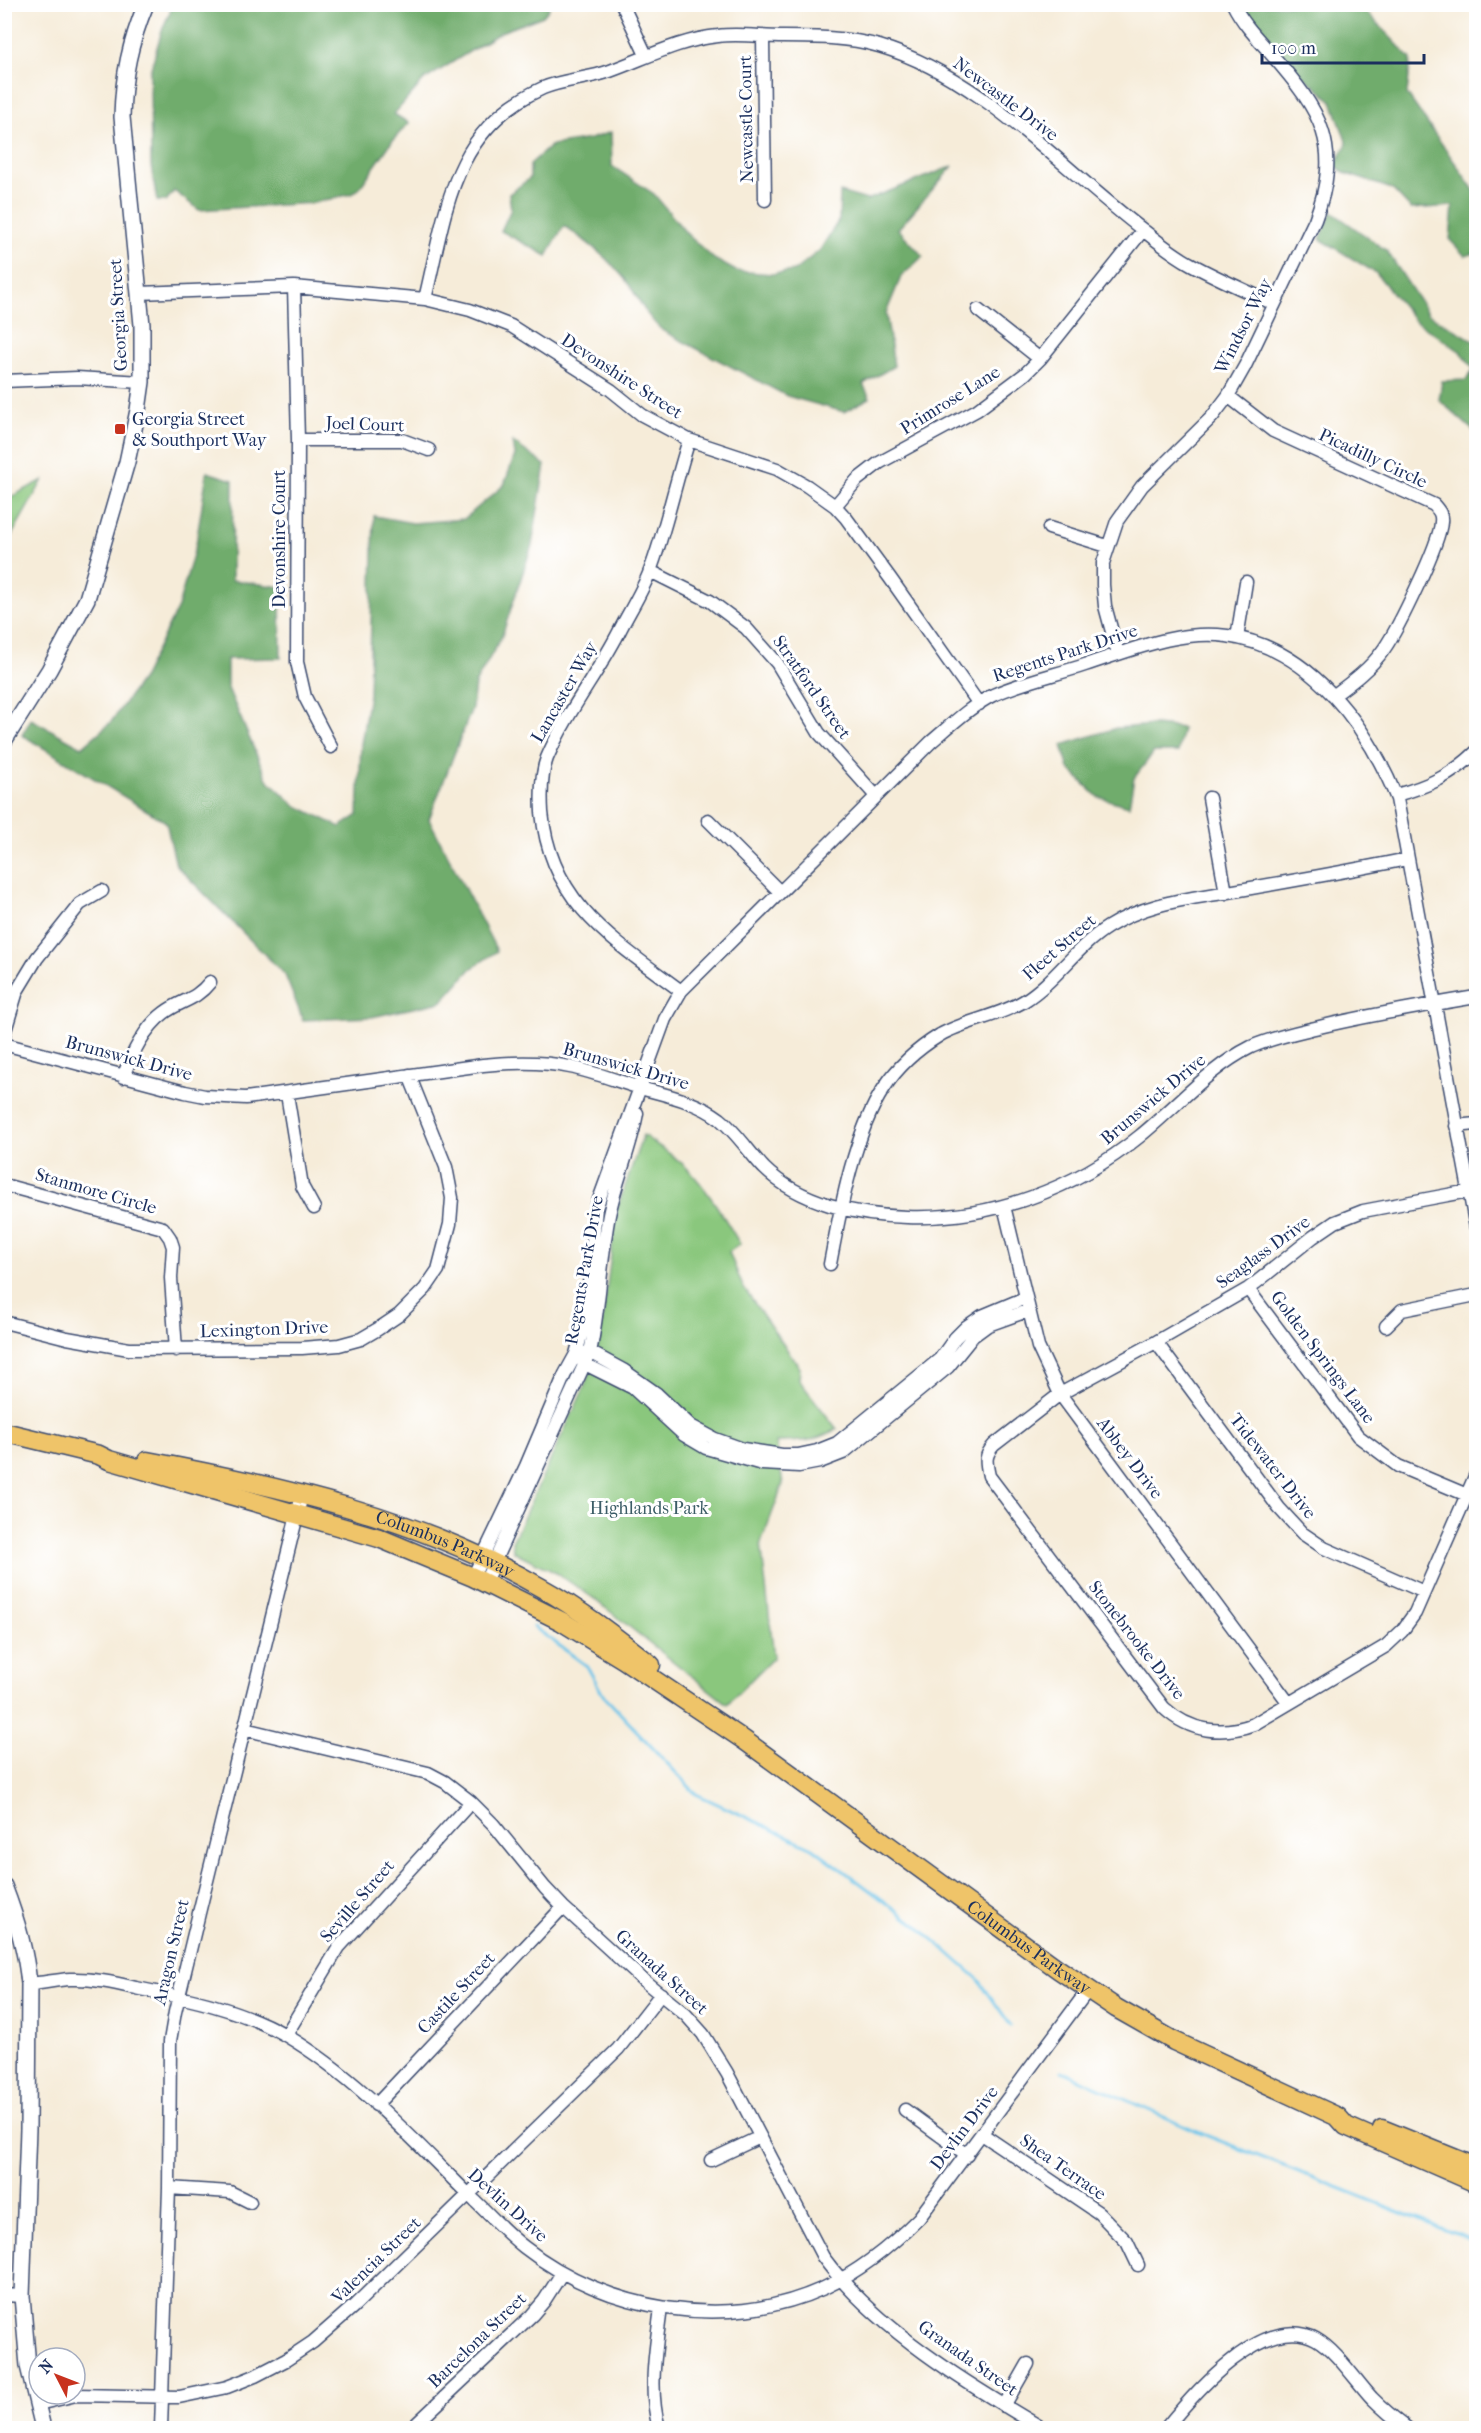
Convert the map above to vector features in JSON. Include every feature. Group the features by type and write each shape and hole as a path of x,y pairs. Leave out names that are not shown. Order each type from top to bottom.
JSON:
{"main road":[{"name":"Columbus Parkway","path":"4,1432 99,1455 178,1481 380,1538 479,1579 614,1653 744,1740 1088,1990 1174,2041 1338,2117 1346,2126 1476,2183"},
{"name":"Columbus Parkway","path":"99,1455 149,1461 302,1495 369,1514 437,1538 539,1586 593,1620 744,1740"},
{"name":"Columbus Parkway","path":"1338,2117 1349,2115 1476,2167"}],"street":[{"name":"Georgia Street","path":"4,741 54,661 87,599 127,462 142,382 139,293 122,117 127,59 146,4"},
{"path":"622,4 646,55"},
{"name":"Windsor Way","path":"1118,654 1105,606 1102,585 1103,563 1117,521 1142,486 1212,417 1228,396 1245,366 1322,200 1327,175 1328,157 1321,124 1312,104 1250,29 1233,4"},
{"name":"Newcastle Drive","path":"425,299 455,177 465,157 492,122 507,109 546,87 609,72 646,55 718,36 763,36 824,37 878,45 932,67 964,86 994,108 1143,230 1190,264 1274,304"},
{"name":"Newcastle Court","path":"763,36 765,200"},
{"name":"Primrose Lane","path":"835,506 857,480 879,463 976,410 1025,374 1040,359 1143,230"},
{"name":"Devonshire Street","path":"139,293 294,287 425,299 470,310 511,326 611,390 642,415 689,440 777,469 807,486 835,506 890,578 979,704"},
{"name":"Devonshire Court","path":"294,287 298,440 297,662 305,697 331,747"},
{"path":"978,310 1040,359"},
{"path":"4,381 77,378 142,382"},
{"name":"Picadilly Circle","path":"1228,396 1273,431 1434,506 1441,514 1442,524 1430,555 1396,628 1373,663 1333,696"},
{"name":"Joel Court","path":"298,440 402,440 429,450"},
{"name":"Lancaster Way","path":"681,991 601,928 569,895 549,853 544,836 542,778 546,760 562,729 608,654 650,571 689,440"},
{"path":"1048,528 1107,546"},
{"name":"Stratford Street","path":"650,571 710,601 746,628 777,663 819,733 876,796"},
{"path":"1237,638 1246,582"},
{"name":"Regents Park Drive","path":"479,1579 580,1359 596,1208 665,1020 681,991 932,741 994,695 1118,654 1178,638 1205,635 1237,638 1275,651 1303,669 1333,696 1366,737 1396,795 1476,1228"},
{"path":"1396,795 1426,787 1460,767 1476,752"},
{"path":"1209,798 1226,892"},
{"path":"708,820 779,891"},
{"name":"Fleet Street","path":"830,1264 841,1208 872,1108 885,1086 919,1050 966,1023 993,1015 1022,1002 1042,988 1080,948 1107,927 1127,917 1169,901 1407,859"},
{"path":"4,1034 17,991 37,958 80,904 102,891"},
{"path":"123,1077 131,1057 154,1022 164,1012 201,994 210,982"},
{"name":"Brunswick Drive","path":"4,1044 123,1077 205,1096 246,1098 483,1065 516,1062 571,1067 671,1095 704,1110 719,1119 778,1180 798,1192 841,1208 906,1217 942,1216 1018,1203 1070,1182 1109,1160 1222,1064 1254,1046 1343,1022 1476,997"},
{"name":"Lexington Drive","path":"4,1322 67,1338 129,1349 176,1350 302,1348 339,1345 361,1339 378,1329 399,1315 425,1289 438,1270 450,1224 452,1197 446,1167 409,1075"},
{"name":"Regents Park Drive","path":"590,1352 597,1318 609,1213 634,1131 641,1088"},
{"path":"286,1094 302,1186 314,1208"},
{"path":"1456,1126 1476,1124"},
{"name":"Stanmore Circle","path":"4,1185 163,1228 173,1247 171,1278 176,1350"},
{"name":"Seaglass Drive","path":"1060,1394 1248,1289 1335,1222 1364,1211 1469,1191"},
{"name":"Abbey Drive","path":"1004,1206 1038,1347 1060,1394 1288,1702"},
{"name":"Golden Springs Lane","path":"1248,1289 1358,1436 1398,1466 1467,1495"},
{"path":"1386,1326 1402,1310 1476,1295"},
{"path":"1026,1304 973,1336 948,1367 843,1453 820,1462 799,1466 762,1464 706,1448 678,1430 633,1388 580,1359 590,1352 640,1380 690,1426 714,1439 764,1454 798,1455 837,1443 940,1359 955,1338 982,1316 1026,1304"},
{"name":"Tidewater Drive","path":"1156,1342 1279,1508 1302,1533 1324,1548 1424,1592"},
{"name":"Stonebrooke Drive","path":"1060,1394 988,1451 985,1460 989,1476 1164,1708 1195,1727 1209,1731 1240,1729 1254,1724 1386,1646 1402,1631 1415,1613 1476,1474"},
{"name":"Aragon Street","path":"161,2428 169,2188 170,2041 179,1996 302,1495"},
{"name":"Granada Street","path":"244,1728 428,1773 460,1792 493,1824 545,1888 563,1906 686,2015 703,2034 727,2073 823,2257 839,2279 867,2307 942,2365 1042,2428"},
{"name":"Seville Street","path":"286,2036 339,1947 471,1802"},
{"path":"4,1886 28,1966 29,1984 28,2129 22,2296 27,2354"},
{"name":"Castile Street","path":"376,2105 563,1906"},
{"name":"Devlin Drive","path":"29,1984 71,1979 99,1981 179,1996 229,2010 286,2036 346,2078 522,2246 562,2273 612,2294 661,2308 718,2312 764,2306 799,2297 863,2266 897,2240 919,2218 1088,1990"},
{"name":"Valencia Street","path":"87,2396 161,2397 198,2394 227,2387 265,2371 313,2343 354,2306 618,2049 661,1994"},
{"path":"905,2110 967,2155"},
{"name":"Shea Terrace","path":"982,2134 1099,2213 1127,2242 1138,2265"},
{"path":"711,2160 760,2138"},
{"path":"169,2188 230,2192 250,2202"},
{"name":"Barcelona Street","path":"412,2428 532,2315 562,2273"},
{"path":"4,2295 22,2296"},
{"path":"659,2428 653,2408 653,2365 661,2308"},
{"path":"1166,2428 1182,2408 1247,2348 1282,2332 1314,2338 1325,2346 1374,2400 1407,2428"},
{"path":"1004,2406 1028,2364"},
{"path":"38,2406 43,2428"}],"green space":[{"path":"354,4 359,9 376,4 549,4 549,9 543,16 501,32 424,80 394,114 409,123 393,140 359,189 351,194 314,203 199,210 174,191 166,201 157,201 151,166 150,72 162,30 173,5"},
{"path":"1239,5 1360,5 1411,59 1407,94 1476,193 1476,253 1465,256 1450,240 1453,206 1411,209 1392,189 1344,173 1335,165 1347,144 1332,101 1284,60"},
{"path":"611,132 612,166 654,194 687,234 714,259 736,271 772,274 794,271 820,250 839,220 840,192 867,200 953,166 898,229 923,256 901,277 886,313 894,366 863,384 870,398 844,412 787,396 663,331 650,318 629,285 611,263 564,226 547,256 501,231 511,209 509,194 530,178 530,164 552,145 590,139"},
{"path":"1332,212 1387,251 1428,314 1476,342 1476,433 1439,400 1442,381 1466,380 1474,370 1461,352 1415,321 1376,273 1320,239"},
{"path":"513,442 545,465 532,545 502,636 475,684 472,708 429,819 497,951 471,969 441,1002 372,1017 303,1020 285,975 176,865 166,822 22,735 31,719 82,747 111,722 143,677 178,607 196,544 207,472 233,480 232,580 280,587 281,658 227,659 227,686 267,779 295,805 340,827 358,815 361,744 369,694 374,516 413,523 464,519 504,485 515,455"},
{"path":"43,480 5,547 5,500"},
{"path":"1155,725 1183,728 1178,752 1154,752 1134,778 1129,806 1098,797 1069,769 1062,745 1116,728"},
{"name":"Highlands Park","path":"643,1135 685,1166 715,1203 740,1244 729,1252 743,1287 800,1368 799,1380 837,1429 814,1439 776,1442 783,1484 761,1543 774,1657 727,1704 593,1598 558,1574 513,1551 512,1542 584,1388 600,1339 617,1209"}],"waterway":[{"path":"534,1627 587,1666 603,1695 696,1794 813,1848 919,1927 979,1980 1011,2026"},
{"path":"1062,2071 1195,2131 1476,2242"}],"place":[{"name":"Georgia Street & Southport Way","path":"120,429"}]}
